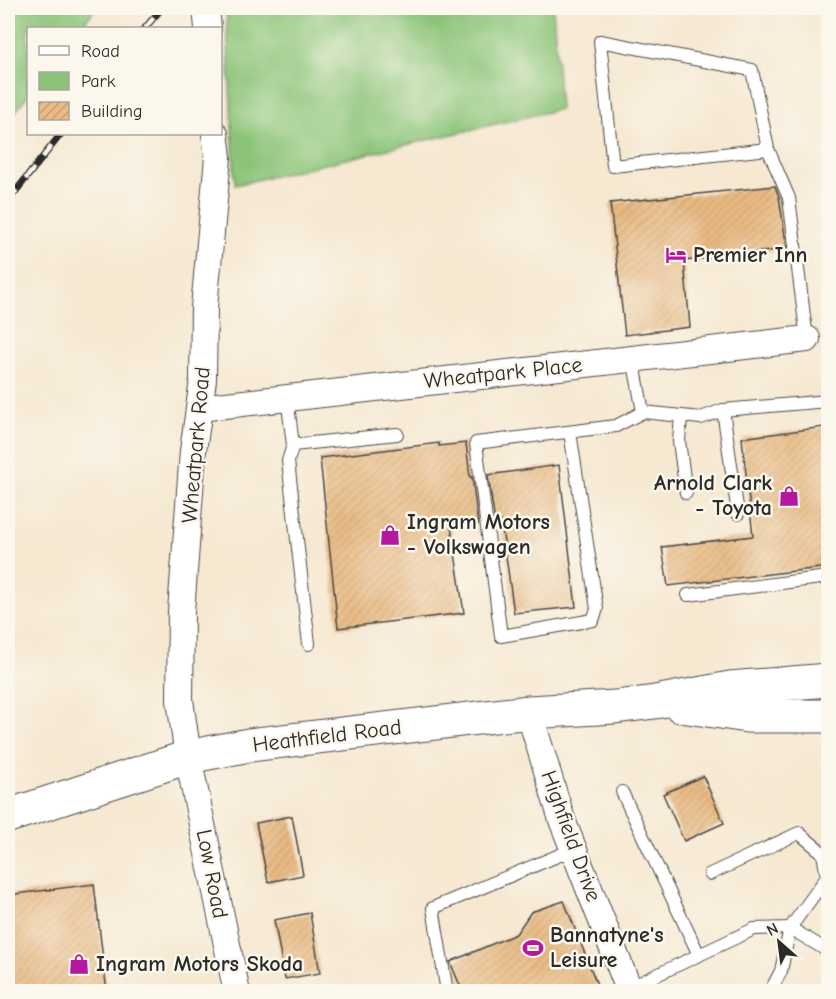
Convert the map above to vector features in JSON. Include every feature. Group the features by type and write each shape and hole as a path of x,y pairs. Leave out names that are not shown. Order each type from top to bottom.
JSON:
{"main road":[{"name":"Heathfield Road","path":"8,816 188,757 260,744 529,712 615,707 730,688 828,680"},
{"name":"Heathfield Road","path":"655,702 747,716 828,716"}],"street":[{"name":"Wheatpark Road","path":"188,757 180,700 181,612 194,451 205,356 204,308 218,157 215,135"},
{"name":"Wheatpark Place","path":"199,408 807,339"},
{"name":"Highfield Drive","path":"529,712 562,820 629,990"},
{"name":"Low Road","path":"188,757 235,992"}],"lane":[{"path":"768,149 613,166 600,41 752,70 768,149 789,198 807,339"},
{"path":"633,358 643,411"},
{"path":"287,398 293,445 288,461 309,644"},
{"path":"570,432 597,609 593,620 501,636 476,443 616,426 643,411 701,418 723,410 828,401"},
{"path":"723,410 738,514"},
{"path":"681,416 679,441 686,493"},
{"path":"293,445 397,434"},
{"path":"688,596 828,577"},
{"path":"622,792 699,955"},
{"path":"710,874 799,833 823,853 827,877 790,928 782,971 770,992"},
{"path":"447,992 433,908 574,849"},
{"path":"629,990 754,929 790,928 828,951"}],"green space":[{"path":"8,8 96,8 81,27 27,27 27,96 8,122"},
{"path":"226,8 553,8 560,109 235,185"}],"building":[{"name":"Premier Inn","path":"775,186 779,197 787,249 684,261 690,327 625,335 610,203"},
{"name":"Arnold Clark - Toyota","path":"824,427 828,457 828,567 668,586 662,547 753,536 742,438"},
{"name":"Ingram Motors - Volkswagen","path":"439,443 439,446 466,443 470,477 472,477 478,524 451,527 464,613 338,628 320,458"},
{"path":"559,465 576,607 514,613 501,521 495,522 488,475"},
{"path":"703,776 724,823 684,841 663,794"},
{"path":"292,816 303,875 268,882 256,823"},
{"path":"94,884 107,992 8,992 8,895"},
{"name":"Bannatyne's Leisure","path":"564,901 600,992 463,992 450,962 516,934 531,912"},
{"path":"310,913 320,973 285,979 274,920"}],"railway":[{"path":"146,27 162,8"},
{"path":"8,201 60,135"}],"place":[{"name":"Premier Inn","path":"676,255"},
{"name":"Arnold Clark - Toyota","path":"789,496"},
{"name":"Ingram Motors - Volkswagen","path":"390,535"},
{"name":"Bannatyne's Leisure","path":"533,948"},
{"name":"Ingram Motors Skoda","path":"79,964"}]}
